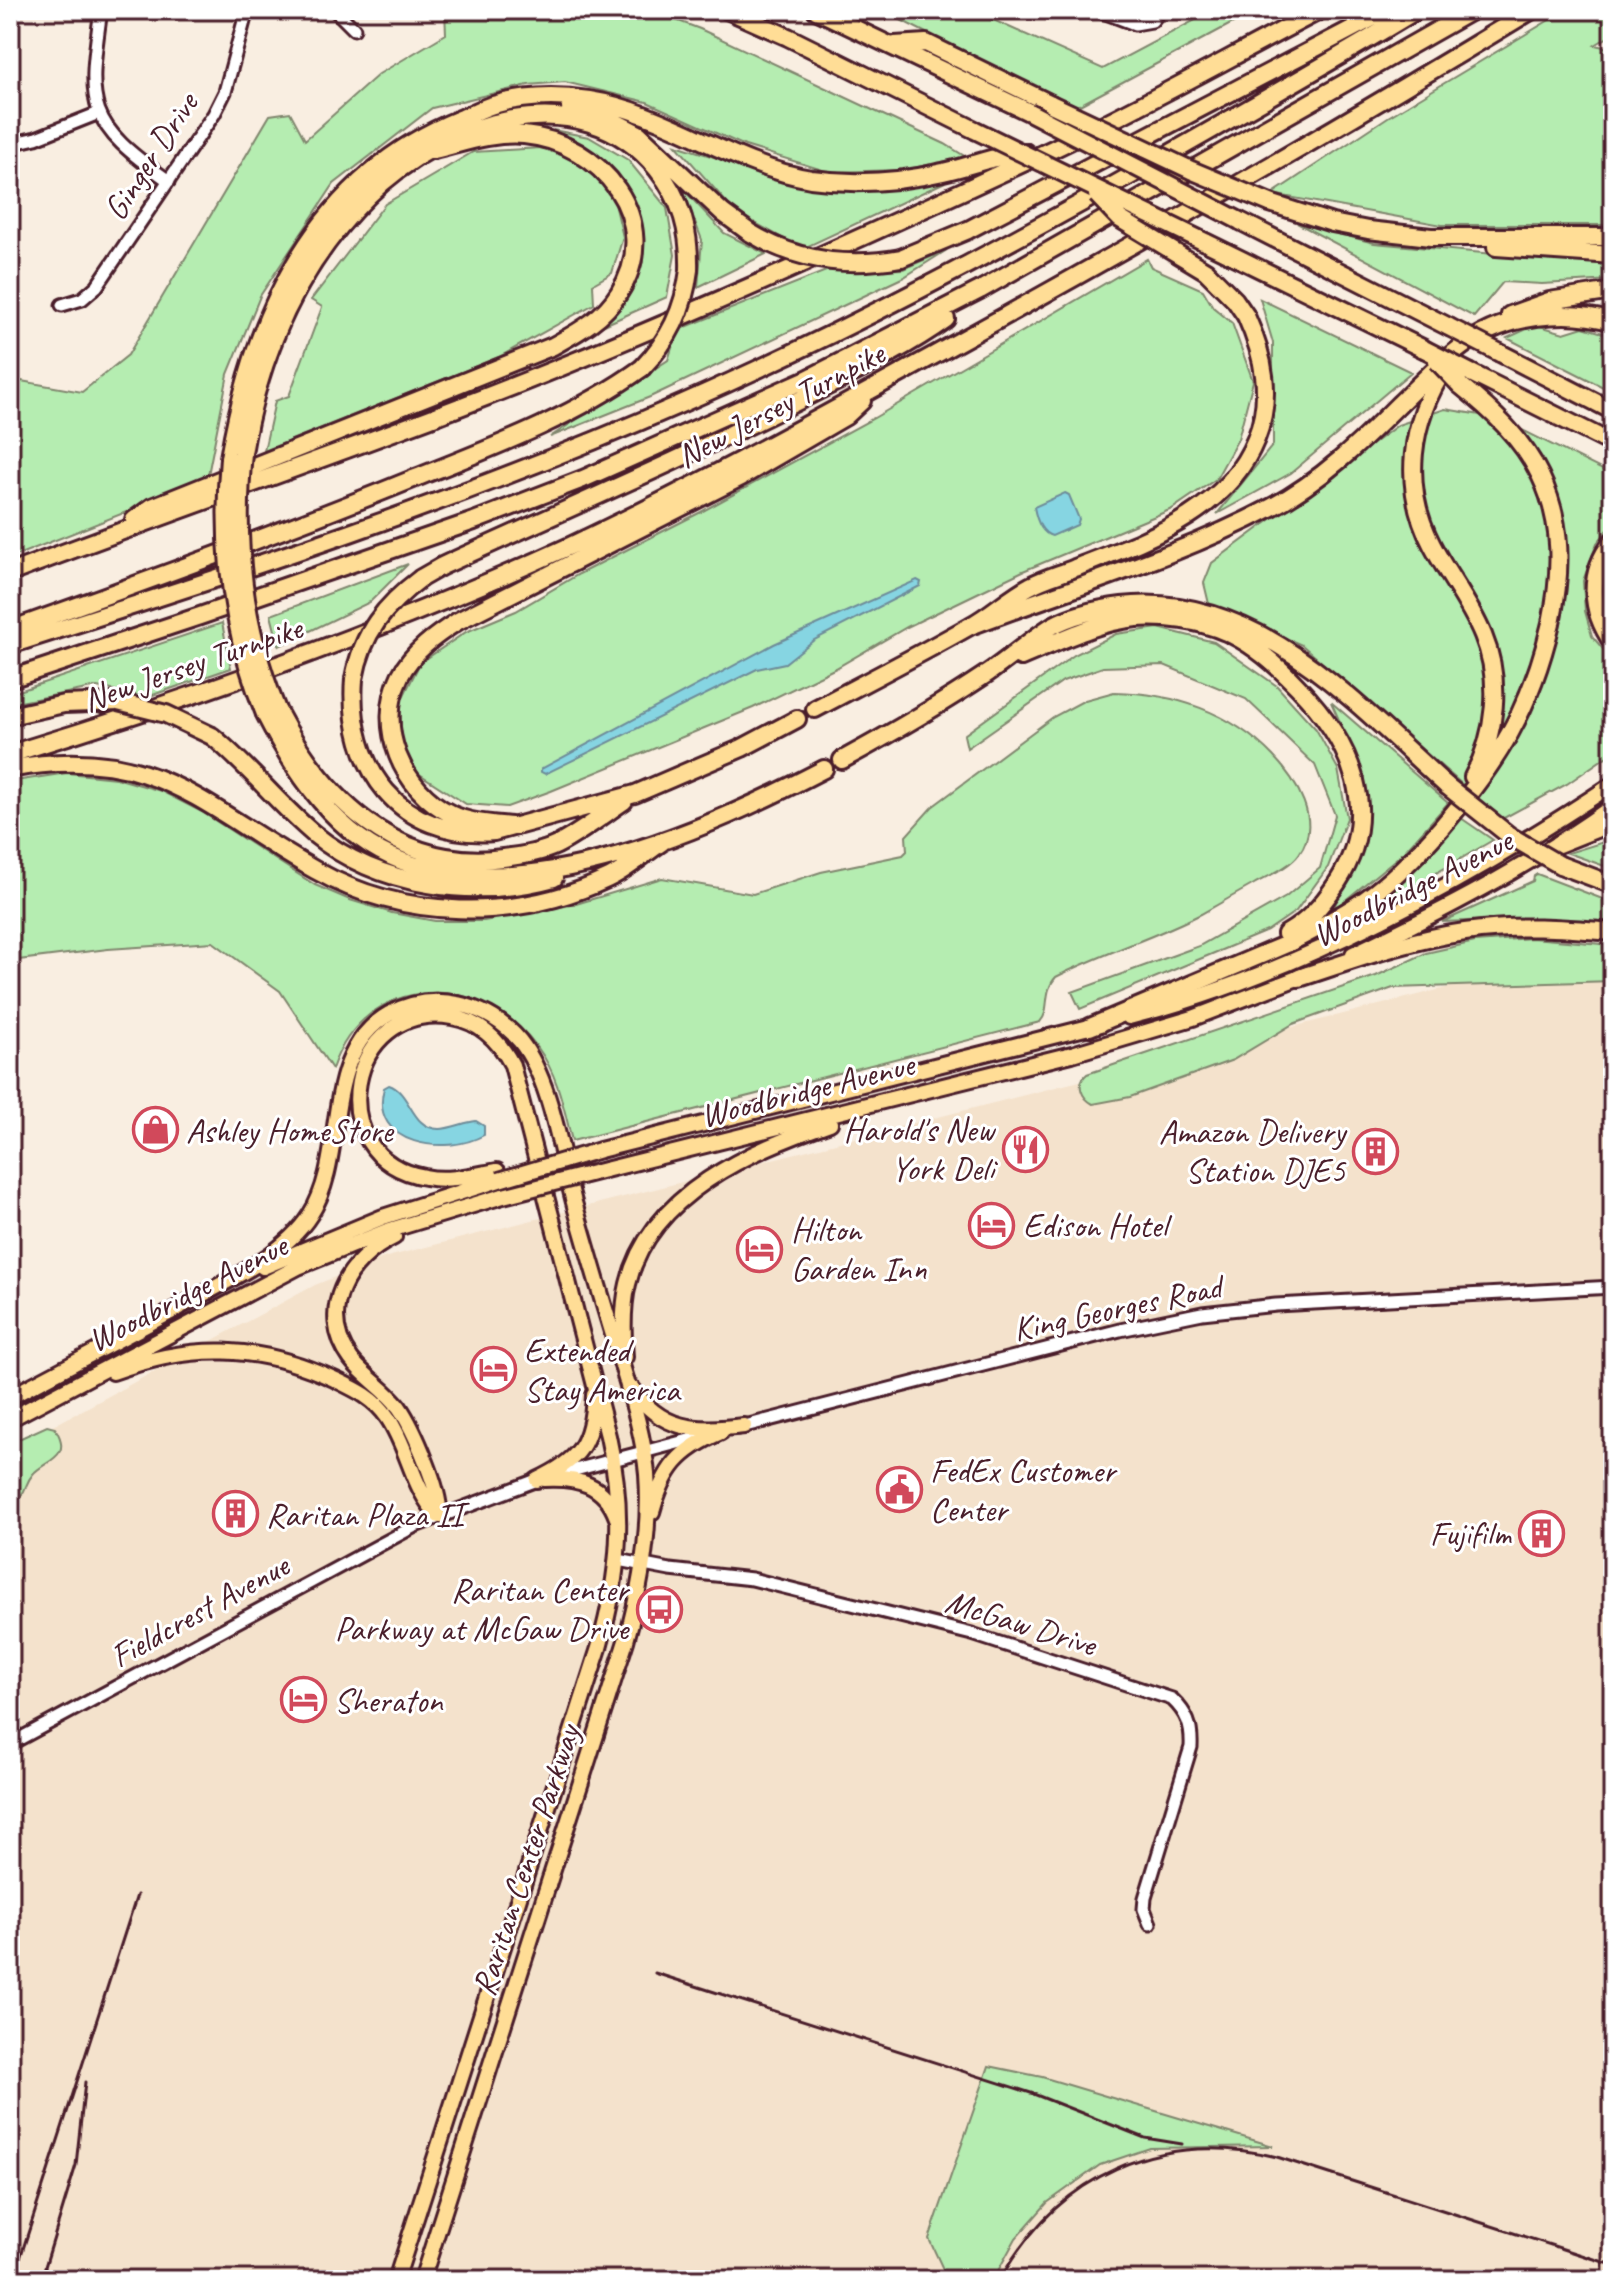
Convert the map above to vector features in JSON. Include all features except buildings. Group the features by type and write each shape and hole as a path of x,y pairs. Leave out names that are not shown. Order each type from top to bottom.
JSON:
{"highway":[{"path":"727,10 1424,349 1466,379 1613,444"},
{"path":"816,10 1029,112 1613,411"},
{"path":"10,573 379,439 563,366 878,229 1054,148 1321,10"},
{"path":"477,112 543,104 590,111 613,120 649,141 723,213 767,243 816,259 857,263 901,258 968,230 1388,10"},
{"name":"New Jersey Turnpike","path":"10,645 357,531 475,488 684,403 798,351 1065,213 1417,10"},
{"name":"New Jersey Turnpike","path":"10,679 333,571 583,479 807,379 980,290 1473,10"},
{"name":"New Jersey Turnpike","path":"10,754 282,665 471,589 672,496 1255,177 1532,10"},
{"path":"893,45 926,43 1191,170 1299,214 1368,230 1452,239 1466,245 1613,255"},
{"path":"824,769 735,813 662,842 588,862 524,874 431,870 401,861 373,846 321,802 281,745 254,646 242,583 236,415 256,344 296,260 340,202 384,162 415,141 490,105 541,97 592,100 646,115 777,171 844,182 911,179 1007,154 1054,148"},
{"path":"10,630 253,543 458,461 579,406 642,368 671,332 681,311 689,270 686,226 667,182 631,144 598,126 565,118 520,118 471,130 448,140 401,169 345,219 309,268 268,349 236,455"},
{"path":"115,533 152,507 553,346 578,333 609,308 626,280 633,248 627,206 605,171 588,156 568,145 524,135 497,136 434,150"},
{"path":"815,709 973,625 1029,586 1182,521 1209,504 1242,469 1252,449 1265,407 1266,381 1262,357 1246,316 1235,300 1206,271 1120,219 1088,186"},
{"path":"1452,239 1467,236 1613,237"},
{"path":"797,719 742,748 635,794 494,832 473,833 449,830 422,821 402,808 384,790 360,750 352,704 362,647 380,614 421,578 697,451 857,371 943,321 980,290"},
{"path":"973,625 1201,540 1275,505 1335,465 1456,352 1496,321 1521,310 1577,295 1613,291"},
{"path":"1483,334 1522,320 1547,316 1579,315 1613,322"},
{"path":"1448,820 1481,763 1495,696 1490,656 1484,637 1421,521 1412,480 1414,441 1419,422 1443,371 1456,352"},
{"path":"1090,1027 1223,972 1318,928 1366,899 1408,863 1448,820 1482,780 1515,726 1545,646 1560,563 1555,517 1539,474 1513,434 1466,379"},
{"path":"511,826 478,823 451,814 417,789 403,768 394,746 391,723 393,700 400,676 417,653 458,621 665,518 846,416 878,386"},
{"path":"1613,541 1599,566 1594,587 1601,626 1613,643"},
{"path":"842,760 930,711 1052,627 1075,616 1137,605 1171,605 1204,612 1271,641 1332,684 1447,786 1510,836 1560,865 1613,885"},
{"path":"994,669 1095,628 1136,618 1195,622 1226,632 1258,651 1283,670 1325,716 1353,767 1357,789 1358,828 1348,863 1319,909 1301,926 1223,972"},
{"path":"10,716 64,704 118,702 166,714 212,736 313,833 335,850 385,874 441,885 499,887 532,884 562,876 588,862"},
{"path":"271,712 308,763 352,811 380,832 434,855 480,860 540,851 557,845 635,794"},
{"path":"10,769 65,762 106,765 145,773 195,795 291,856 345,885 405,904 435,908 494,909 555,898 608,879 662,842"},
{"path":"1558,844 1613,822"},
{"path":"1299,978 1395,946 1467,931 1545,927 1613,932"}],"main road":[{"name":"Woodbridge Avenue","path":"10,1397 172,1311 275,1261 498,1176 1090,1027 1188,1000 1238,982 1340,938 1496,856 1613,784"},
{"name":"Woodbridge Avenue","path":"10,1419 246,1292 306,1263 387,1231 503,1196 1082,1051 1193,1018 1299,978 1428,917 1558,844 1613,806"},
{"path":"172,1311 277,1249 309,1217 327,1176 346,1068 365,1034 384,1018 407,1007 429,1002 452,1003 481,1011 501,1023 524,1046 537,1068 627,1381 644,1404 670,1423 713,1429 744,1426"},
{"path":"498,1176 423,1177 397,1168 373,1148 359,1120 357,1086 369,1054 387,1034 418,1019 450,1017 482,1030 504,1051 517,1081 593,1375 592,1418 584,1445 562,1467 537,1480"},
{"path":"627,1381 624,1319 629,1280 644,1245 670,1212 711,1178 745,1157 823,1125 922,1092"},
{"path":"439,1516 436,1489 406,1419 390,1397 356,1366 344,1347 337,1325 338,1302 352,1268 378,1245 435,1219 503,1196"},
{"path":"49,1398 130,1365 175,1354 234,1351 291,1362 359,1391 378,1406 393,1427 426,1501 439,1516"},
{"name":"Raritan Center Parkway","path":"396,2280 599,1648 613,1592 620,1526 613,1459 593,1375"},
{"name":"Raritan Center Parkway","path":"422,2280 634,1613 643,1565 647,1487 644,1451 627,1381"},
{"path":"645,1540 661,1484 671,1466 694,1445 721,1432"},
{"path":"537,1480 570,1479 592,1486 610,1503 620,1526"}],"street":[{"path":"101,10 92,78 99,113 119,144 169,181"},
{"name":"Ginger Drive","path":"62,305 82,299 97,286 199,139 225,92 247,10"},
{"path":"335,10 354,29"},
{"path":"1098,10 1135,24 1152,21 1160,10"},
{"path":"10,144 36,138 99,113"},
{"name":"King Georges Road","path":"644,1451 1120,1330 1202,1313 1276,1305 1613,1287"},
{"name":"Fieldcrest Avenue","path":"10,1744 351,1558 439,1516 537,1480 644,1451"},
{"name":"McGaw Drive","path":"618,1560 752,1579 972,1634 1172,1699 1190,1723 1191,1747 1145,1894 1144,1909 1150,1924"}],"shaded area":[{"path":"1613,976 1613,2280 10,2280 10,1449 315,1285 383,1258 1489,977"}],"green space":[{"path":"445,10 649,10 700,29 945,144 966,157 903,170 829,172 745,146 647,102 565,82 528,85 432,108 334,184 260,296 228,374 207,480 10,558 10,379 82,392 128,355 270,115 290,112 305,140 379,74 446,34"},
{"path":"881,10 971,10 1103,69 1214,10 1257,10 1074,108"},
{"path":"1566,10 1613,10 1613,34 1595,45 1613,49 1613,225 1442,225 1272,194 1388,117"},
{"path":"553,130 589,137 628,160 667,208 675,255 667,297 602,326 624,303 643,262 639,213 610,166"},
{"path":"676,145 778,177 851,191 945,182 802,249 734,211"},
{"path":"558,147 612,191 623,237 612,273 593,284 594,304 499,357 264,451 275,401 289,396 322,307 311,300 385,204 473,152"},
{"path":"682,188 724,233 766,254 698,287 702,240"},
{"path":"1297,223 1374,243 1613,265 1613,280 1542,284 1503,282 1474,317"},
{"path":"947,250 904,277 650,397 550,437 668,360 678,330 826,271 903,269"},
{"path":"1147,259 1151,267 1203,290 1213,307 1232,323 1253,381 1238,439 1216,479 1172,509 1023,571 907,627 836,668 753,708 551,791 507,807 466,804 418,773 401,743 401,701 420,663 466,632 516,611 579,574 874,418"},
{"path":"1260,299 1411,372 1291,473 1217,514 1273,445 1273,343"},
{"path":"1536,325 1564,333 1583,327 1613,336 1613,392 1507,338"},
{"path":"1445,409 1498,418 1613,475 1613,524 1597,543 1583,581 1585,611 1592,636 1613,661 1613,752 1567,784 1502,819 1302,645 1209,604 1204,583 1212,563 1398,425"},
{"path":"408,564 370,602 279,646 271,615"},
{"path":"222,623 231,668 147,697 97,687 10,704 10,694"},
{"path":"1158,628 1214,642 1277,686 1316,729 1338,769 1347,818 1328,867 1296,911 1267,931 1080,1009 1072,992 1199,946 1286,897 1320,868 1335,815 1315,765 1246,699 1164,665 1103,667 1063,681 967,748 964,735 1074,655 1116,634"},
{"path":"1114,692 1180,701 1220,717 1257,741 1282,766 1304,802 1308,828 1306,841 1295,859 1201,914 1056,977 1049,989 1040,1022 572,1141 555,1081 538,1048 514,1023 487,1005 457,995 426,993 397,999 371,1014 348,1037 332,1069 280,991 213,942 108,949 10,961 10,782 67,773 116,778 161,791 202,812 315,885 350,900 392,913 435,921 484,921 576,904 662,878 753,894 821,872 903,855 907,851 906,836 932,807 1053,717 1085,700"},
{"path":"1331,702 1448,803 1403,853 1332,911 1367,835 1365,778"},
{"path":"1461,818 1493,840 1369,912"},
{"path":"1613,839 1613,869 1568,853"},
{"path":"1537,874 1613,903 1613,925 1519,919 1442,922 1533,881"},
{"path":"1532,938 1613,945 1613,981 1393,988 1293,1024 1233,1060 1130,1097 1093,1104 1081,1090 1081,1082 1087,1074 1376,976 1426,953 1475,942"},
{"path":"47,1426 55,1428 60,1438 60,1452 33,1474 23,1492 10,1505 10,1443"},
{"path":"989,2066 1042,2077 1273,2146 1150,2148 1100,2165 1047,2203 1016,2238 993,2280 948,2280 929,2239"}],"water":[{"path":"1065,493 1069,495 1079,519 1077,525 1052,536 1042,528 1034,507"},
{"path":"917,580 921,582 920,586 814,640 785,663 757,669 545,774 541,772 541,769 774,644"},
{"path":"389,1085 402,1095 422,1123 444,1129 476,1121 484,1126 484,1135 451,1145 432,1145 399,1134 388,1123 382,1108 384,1088"}],"railway":[{"path":"13,2280 137,1895"},
{"path":"655,1973 1031,2093 1145,2138 1182,2144"},
{"path":"41,2280 76,2165 85,2082"},
{"path":"1000,2280 1024,2243 1051,2213 1082,2188 1116,2169 1153,2156 1192,2150 1234,2150 1277,2157 1613,2265"}],"place":[{"name":"Ashley HomeStore","path":"155,1130"},
{"name":"Harold's New York Deli","path":"1025,1149"},
{"name":"Amazon Delivery Station DJE5","path":"1376,1151"},
{"name":"Edison Hotel","path":"992,1225"},
{"name":"Hilton Garden Inn","path":"760,1249"},
{"name":"Extended Stay America","path":"493,1370"},
{"name":"FedEx Customer Center","path":"899,1490"},
{"name":"Raritan Plaza II","path":"235,1514"},
{"name":"Fujifilm","path":"1542,1533"},
{"name":"Raritan Center Parkway at McGaw Drive","path":"659,1609"},
{"name":"Sheraton","path":"303,1700"}]}
